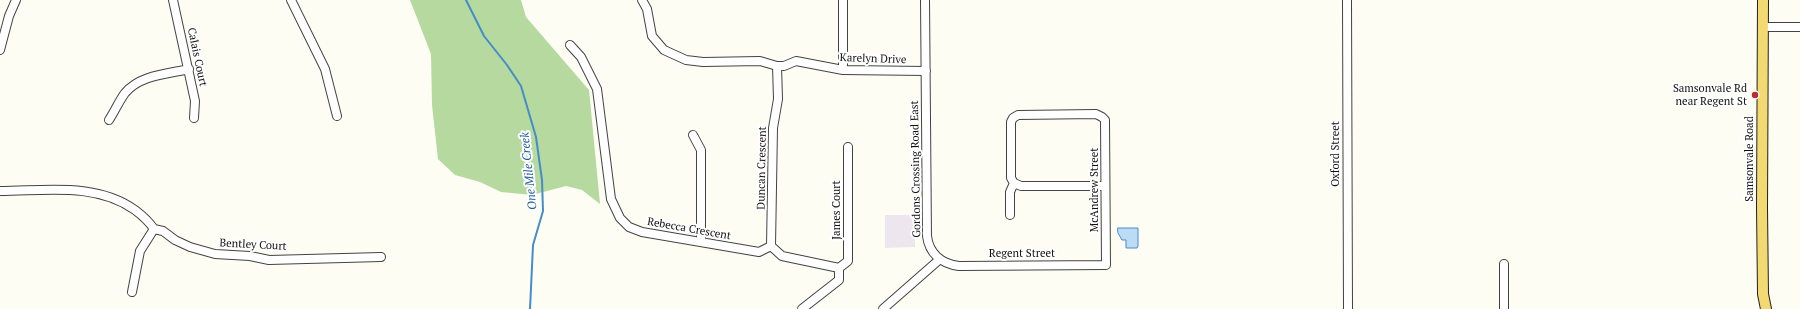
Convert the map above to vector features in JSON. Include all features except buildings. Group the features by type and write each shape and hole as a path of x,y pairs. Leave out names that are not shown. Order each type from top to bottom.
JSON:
{"main road":[{"name":"Samsonvale Road","path":"1763,0 1763,294 1766,309"},
{"name":"Samsonvale Road","path":"1760,309 1763,294"}],"street":[{"path":"0,50 9,16 16,0"},
{"name":"Calais Court","path":"173,0 195,101 194,118"},
{"path":"291,0 326,69 336,116"},
{"path":"642,0 647,9 652,36 664,50 686,60 703,62 760,61 777,66"},
{"path":"843,0 843,70"},
{"name":"Gordons Crossing Road East","path":"925,0 928,236 931,249 940,259"},
{"name":"Oxford Street","path":"1347,0 1348,309"},
{"path":"1764,27 1800,26"},
{"name":"Rebecca Crescent","path":"570,46 582,57 597,89 611,199 620,218 629,227 642,232 759,252 772,246"},
{"name":"Karelyn Drive","path":"777,66 784,66 796,60 843,70 926,71"},
{"name":"Duncan Crescent","path":"772,246 773,128 778,99 777,66"},
{"path":"110,120 126,92 137,83 152,77 189,69"},
{"name":"McAndrew Street","path":"1014,184 1011,178 1011,122 1015,116 1022,114 1096,114 1102,116 1106,123 1106,265"},
{"path":"693,135 701,150 701,242"},
{"name":"James Court","path":"839,268 848,261 848,147"},
{"path":"1010,215 1010,192 1014,184 1021,186 1105,186"},
{"path":"0,191 83,190 99,193 116,198 149,220 154,229 140,251 132,292"},
{"name":"Bentley Court","path":"154,229 163,231 175,240 190,247 215,254 250,256 269,260 381,257"},
{"path":"772,246 782,256 839,268 839,280 802,309"},
{"path":"883,309 940,259"},
{"name":"Regent Street","path":"940,259 948,264 959,266 1106,265"},
{"path":"1504,264 1504,309"}],"shaded area":[{"path":"885,215 915,215 915,247 885,248"}],"green space":[{"path":"410,0 521,0 526,17 589,90 600,204 582,190 566,186 532,195 501,192 480,182 455,175 438,159 432,105 431,54"}],"water":[{"path":"1118,228 1138,228 1137,248 1126,248 1126,240 1122,240 1118,233"}],"waterway":[{"name":"One Mile Creek","path":"466,0 484,36 507,65 521,86 536,137 542,180 543,211 533,245 530,309"}],"place":[{"name":"Samsonvale Rd near Regent St","path":"1755,95"}]}
